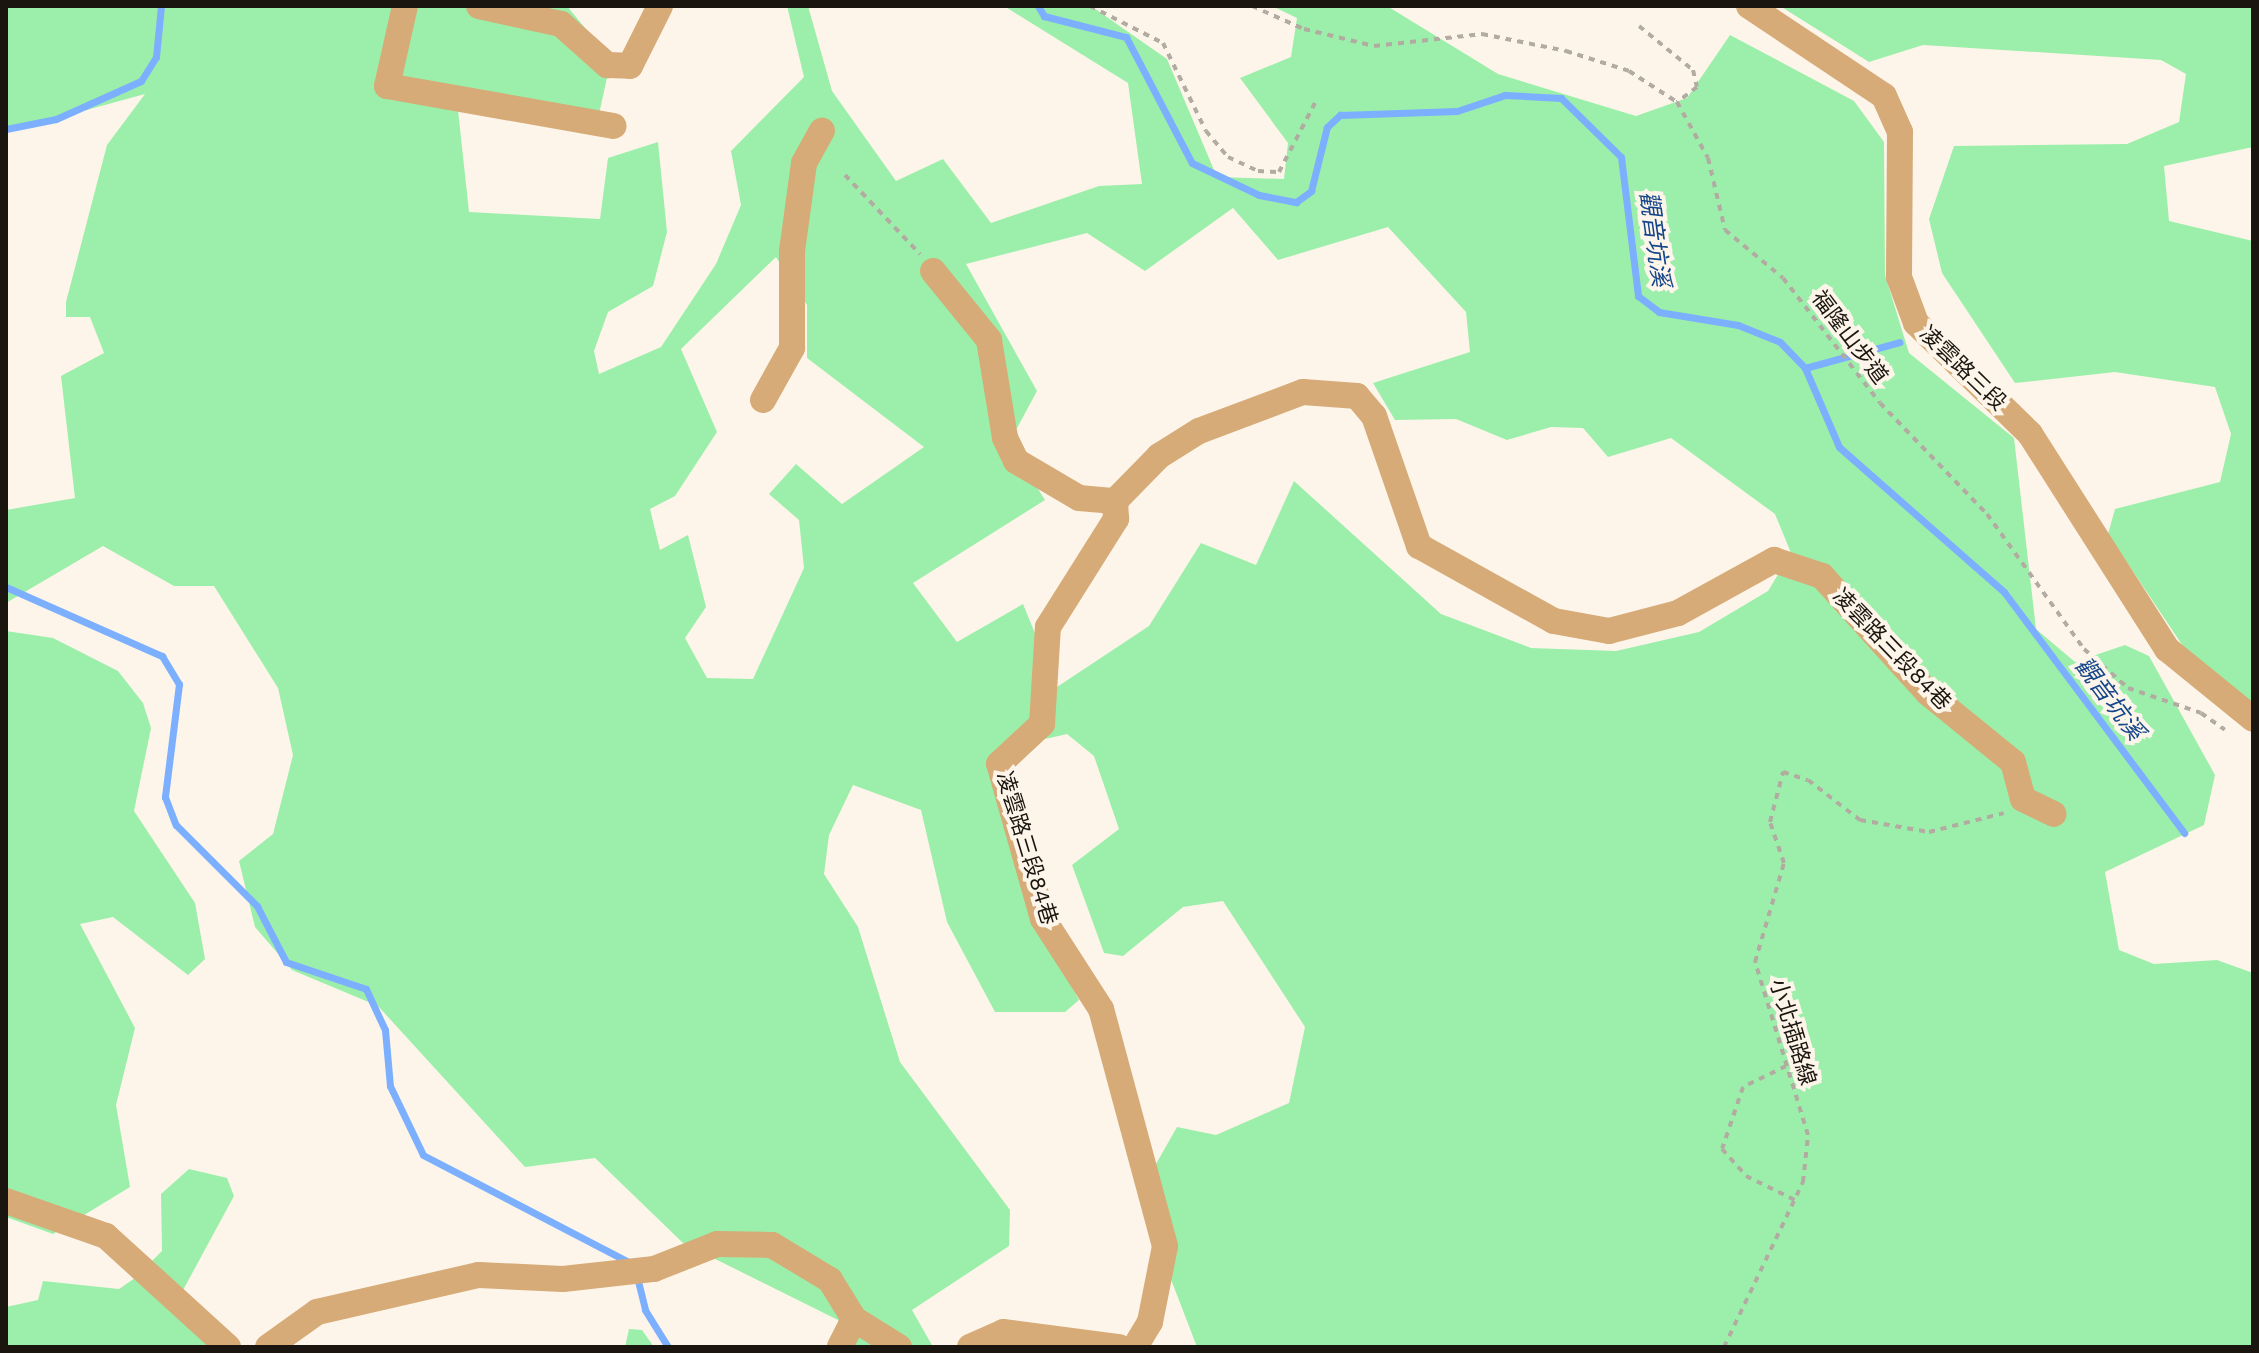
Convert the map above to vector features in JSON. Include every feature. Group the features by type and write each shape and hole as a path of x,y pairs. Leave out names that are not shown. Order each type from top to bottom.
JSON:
{"street":[{"path":"405,6 387,86 613,126"},
{"path":"479,6 561,24 607,65 630,66 660,6"},
{"name":"凌雲路三段","path":"1749,6 1884,96 1900,132 1899,277 1916,323 2030,434 2167,649 2253,719"},
{"path":"763,400 792,348 792,251 804,163 822,131"},
{"path":"933,271 989,340 1005,438 1016,461 1079,498 1115,501"},
{"name":"凌雲路三段84巷","path":"1135,1347 1150,1322 1165,1246 1101,1009 1043,919 999,764 1042,724 1048,627 1116,519 1115,501 1159,456 1199,431 1303,392 1357,396 1374,416 1419,546 1554,621 1609,631 1678,613 1774,560 1822,576 1928,693 2013,762 2023,799 2054,814"},
{"path":"6,1201 106,1236 228,1347"},
{"path":"268,1347 317,1312 479,1275 650,1270 717,1244 772,1245 830,1280 854,1319 899,1347"},
{"path":"840,1347 854,1319"},
{"path":"970,1347 1003,1332 1119,1347"}],"path":[{"path":"1090,6 1163,43 1206,131 1228,157 1258,171 1279,172 1317,99"},
{"name":"福隆山步道","path":"1252,6 1304,29 1374,46 1482,34 1566,51 1629,71 1677,102 1708,158 1725,230 1783,278 1837,340 1856,376 1987,514 2084,649 2128,688 2201,713 2225,730"},
{"path":"1639,26 1693,70 1697,87 1677,102"},
{"path":"845,175 896,221 933,271"},
{"name":"小北插路線","path":"1724,1347 1795,1200 1808,1135 1755,962 1784,863 1770,822 1783,772 1808,780 1860,820 1929,832 1968,818"},
{"path":"1786,1066 1743,1087 1722,1149 1746,1176 1795,1200"}],"green space":[{"path":"6,6 567,6 611,60 595,132 458,110 469,212 600,219 608,158 658,142 667,232 653,286 608,312 594,351 599,374 661,347 716,264 741,205 731,151 804,77 787,6 808,6 832,91 896,181 943,159 991,223 1099,186 1142,184 1128,83 1004,6 1091,6 1167,59 1217,177 1284,179 1288,143 1240,78 1291,57 1297,18 1272,6 1387,6 1498,74 1636,116 1687,98 1730,35 1854,101 1884,142 1885,275 1909,353 2014,438 2036,629 2075,662 2125,645 2149,656 2215,775 2204,825 2105,872 2119,950 2154,964 2217,960 2253,973 2253,1347 1197,1347 1167,1269 1148,1178 1177,1127 1216,1135 1289,1103 1305,1027 1223,901 1183,907 1123,956 1104,953 1072,865 1119,829 1094,756 1067,734 1032,742 1011,774 1052,950 1079,1000 1065,1012 995,1012 947,922 921,810 853,785 829,835 824,874 858,927 900,1062 1010,1210 1009,1246 912,1310 933,1347 840,1347 838,1320 683,1243 595,1158 525,1167 378,1006 292,970 255,927 239,861 273,834 293,755 278,688 214,586 174,586 103,546 6,603 6,510 75,498 61,376 104,353 90,317 66,317 66,302 107,145 145,94 6,132","holes":["1233,208 1278,260 1388,227 1466,312 1470,352 1373,383 1395,420 1456,419 1507,440 1551,427 1583,428 1608,457 1671,438 1775,514 1791,553 1768,591 1699,632 1616,651 1531,648 1441,614 1294,481 1256,565 1201,543 1149,626 1057,687 1023,604 957,642 913,583 1045,500 1009,443 1037,391 966,264 1087,233 1145,271","776,257 807,305 807,358 924,447 842,504 796,464 769,494 799,520 804,568 753,679 707,678 685,638 706,607 688,535 660,550 650,509 675,496 717,432 681,349"]},
{"path":"1780,6 2253,6 2253,147 2164,166 2169,221 2253,241 2253,709 2223,706 2108,534 2115,509 2220,482 2231,434 2215,387 2115,372 2015,383 1942,273 1929,219 1954,146 2127,144 2179,122 2186,74 2161,60 1923,45 1869,62"},
{"path":"6,631 53,638 118,671 143,703 151,728 134,811 195,903 205,959 188,975 113,917 80,924 135,1028 116,1105 130,1187 53,1234 6,1217"},
{"path":"189,1169 227,1178 234,1196 182,1292 223,1347 6,1347 6,1307 38,1300 43,1281 119,1289 135,1278 162,1251 161,1194"},
{"path":"629,1329 642,1330 654,1347 625,1347"}],"waterway":[{"path":"6,129 56,119 141,81 156,57 161,6"},
{"name":"觀音坑溪","path":"1038,6 1044,16 1126,37 1192,163 1259,195 1296,202 1311,191 1327,127 1340,115 1457,111 1505,95 1561,98 1621,157 1638,296 1659,312 1738,325 1780,342 1805,368 1839,447 2004,592 2184,833"},
{"path":"1805,368 1900,342"},
{"path":"6,587 162,656 179,684 165,797 176,825 257,906 286,962 366,989 385,1030 390,1086 423,1155 634,1265"},
{"path":"637,1277 645,1310 668,1347"}]}
